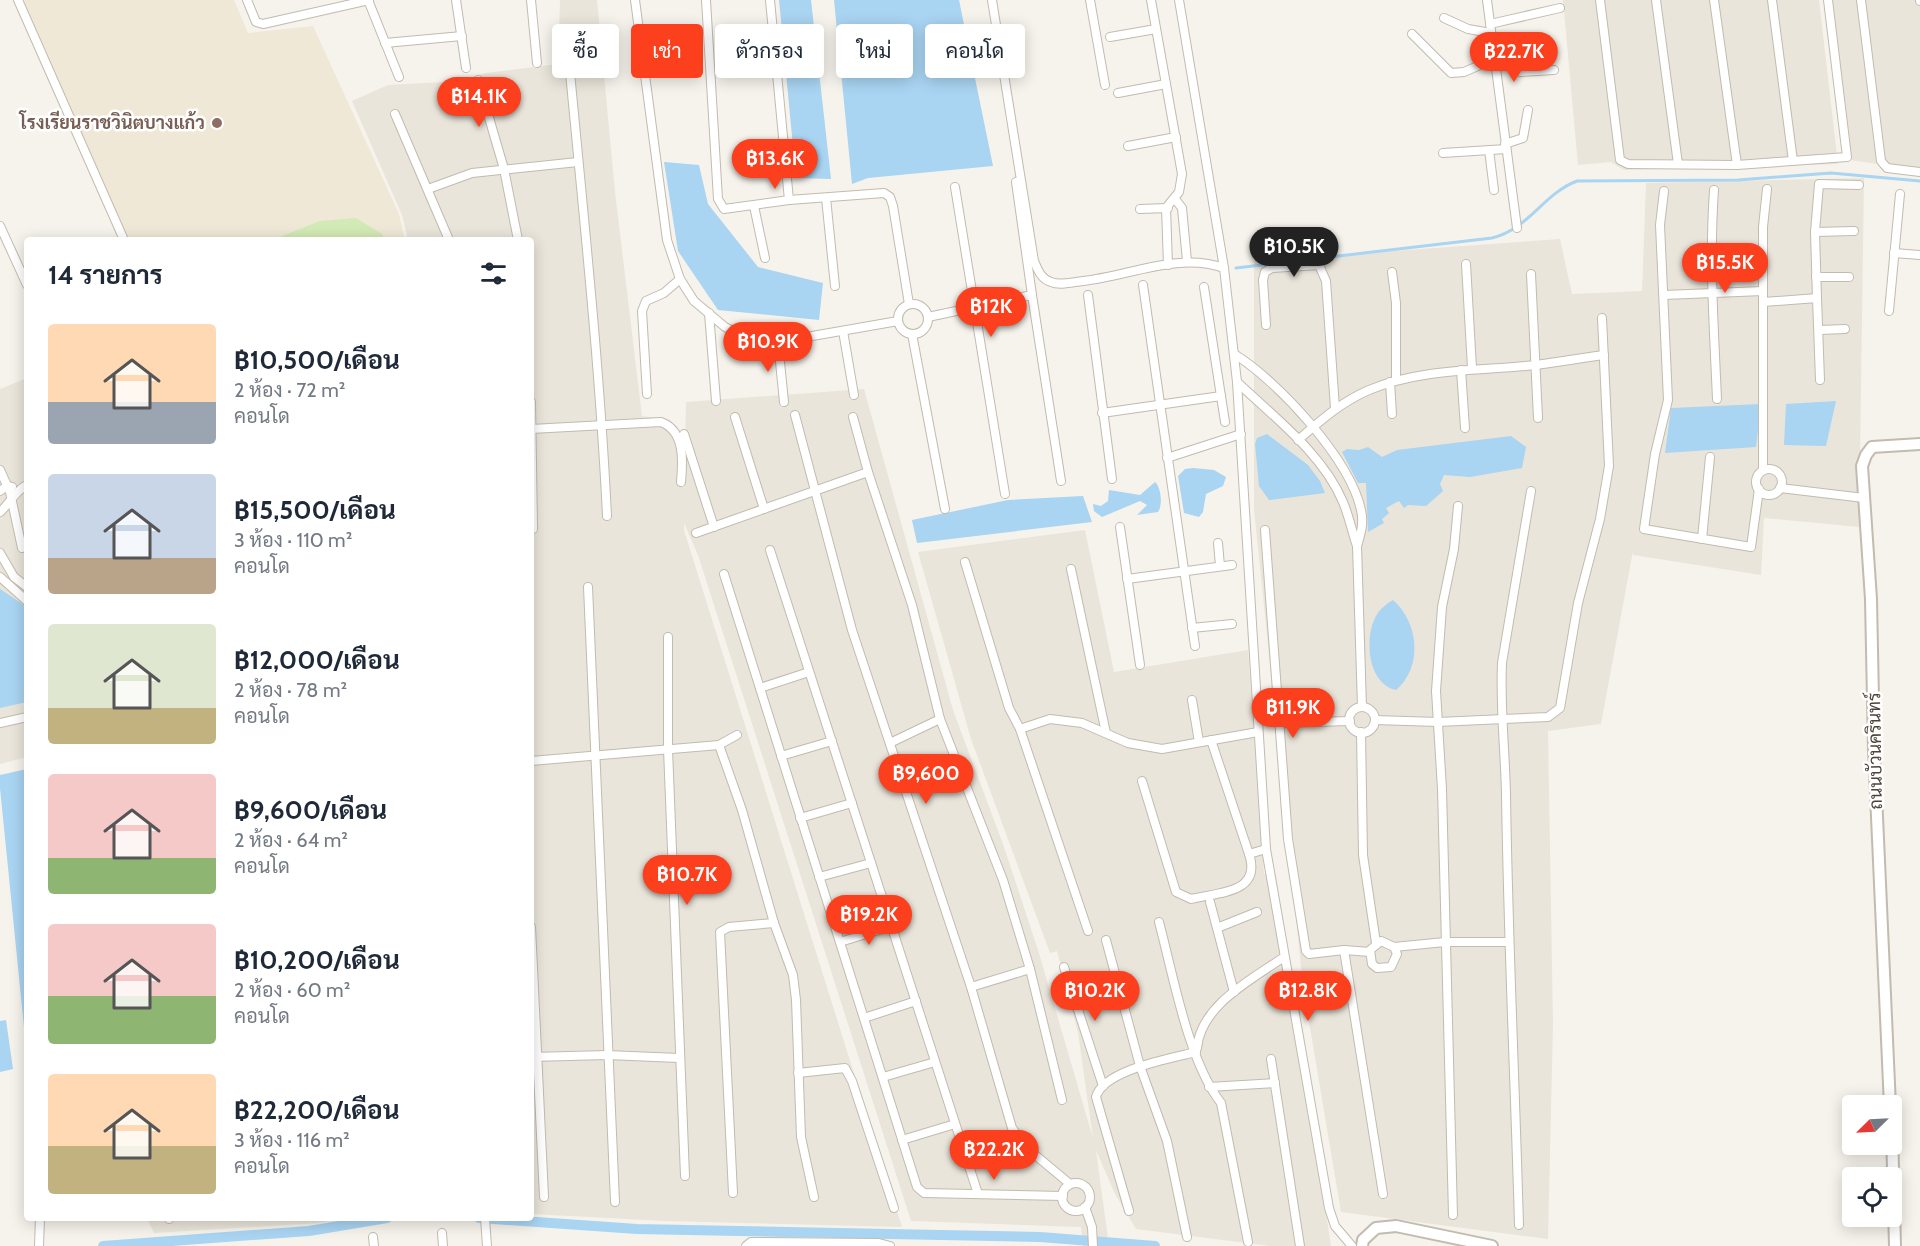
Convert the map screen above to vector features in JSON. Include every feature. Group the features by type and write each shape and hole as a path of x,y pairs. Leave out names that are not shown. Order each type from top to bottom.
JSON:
{"street":[{"path":"18,0 123,237"},
{"path":"247,0 256,22 263,24 368,0 399,77"},
{"path":"456,0 466,68"},
{"path":"531,0 537,63"},
{"path":"635,0 667,240 680,279 694,301 725,327 750,339 778,342 898,321"},
{"path":"706,0 718,199 724,209 789,200 884,193 890,197 893,206 909,304"},
{"path":"770,0 789,200"},
{"path":"992,0 1034,261 1039,274 1049,282 1064,284 1114,278 1187,261 1203,262 1224,268"},
{"path":"1090,0 1106,85"},
{"path":"1151,0 1182,180 1175,199 1166,208 1168,265"},
{"path":"1179,0 1224,268 1237,382 1266,849 1329,1208 1335,1226 1352,1246"},
{"path":"1487,0 1517,228"},
{"path":"1600,0 1620,160 1628,164 1737,165 1847,157 1828,0"},
{"path":"1656,0 1678,164"},
{"path":"1714,0 1737,165"},
{"path":"1772,0 1793,161"},
{"path":"1861,0 1881,161 1887,168 1920,172"},
{"path":"1490,24 1560,8"},
{"path":"1444,18 1468,29 1491,33"},
{"path":"1110,38 1156,29"},
{"path":"1412,34 1451,73 1464,72 1494,59"},
{"path":"385,43 462,36"},
{"path":"1492,42 1507,44 1514,66 1520,72 1554,70"},
{"path":"570,78 578,162 585,201 607,516"},
{"path":"478,81 504,169 517,237"},
{"path":"1118,93 1166,84"},
{"path":"1443,153 1505,147 1523,138 1528,110"},
{"path":"395,114 448,237"},
{"path":"1128,146 1176,137"},
{"path":"1489,150 1494,190"},
{"path":"428,189 472,173 578,162"},
{"path":"1016,182 1061,481"},
{"path":"1820,380 1815,232 1819,184 1859,184"},
{"path":"955,187 972,308 1005,494"},
{"path":"1664,191 1660,225 1668,400 1655,454 1644,529 1751,547 1759,489 1756,479 1764,470 1763,227 1767,189"},
{"path":"1714,190 1711,229 1712,293 1718,399"},
{"path":"1889,311 1900,194"},
{"path":"826,198 835,286"},
{"path":"1175,199 1182,208 1187,261"},
{"path":"754,206 765,258"},
{"path":"1140,209 1182,208"},
{"path":"0,226 24,278"},
{"path":"1815,232 1854,231"},
{"path":"1894,253 1920,255"},
{"path":"1466,264 1472,368"},
{"path":"1266,326 1263,280 1265,272 1272,268 1319,265 1326,281 1335,408"},
{"path":"1392,272 1396,303 1392,414"},
{"path":"1531,274 1538,418"},
{"path":"1816,277 1849,277"},
{"path":"648,394 642,310 646,301 664,293 680,279"},
{"path":"1143,285 1195,646"},
{"path":"1204,287 1225,422"},
{"path":"1664,296 1763,291"},
{"path":"928,317 1032,295"},
{"path":"1088,295 1112,479"},
{"path":"1763,302 1817,298"},
{"path":"909,304 918,304 925,309 928,317 926,326 921,332 912,334 904,331 898,321 902,308 909,304"},
{"path":"709,313 716,401"},
{"path":"1375,720 1438,722 1548,717 1560,708 1578,603 1607,488 1609,466 1602,318"},
{"path":"1820,330 1845,329"},
{"path":"843,331 854,395"},
{"path":"912,334 945,509"},
{"path":"778,342 784,402"},
{"path":"1234,354 1255,367 1277,386 1326,442 1361,508 1363,527 1357,546"},
{"path":"1298,441 1335,408 1368,390 1393,381 1472,368 1536,365 1604,355"},
{"path":"1461,370 1465,428"},
{"path":"1237,382 1298,441 1332,482 1343,503 1357,546 1362,707"},
{"path":"1102,413 1221,396"},
{"path":"795,415 852,630 892,742 971,987 1012,1128 1028,1149 1070,1184 1078,1183 1089,1191 1090,1197 1085,1207 1077,1210 1065,1205 1063,1196 1070,1184"},
{"path":"735,417 764,509"},
{"path":"853,417 868,472 912,605 940,719 1003,880 1030,969 1062,1100"},
{"path":"534,429 602,423 661,422 674,432 683,453 681,482"},
{"path":"684,434 714,527"},
{"path":"1167,459 1240,434"},
{"name":"ถนนบัวนครินทร์","path":"1890,1095 1874,750 1871,608 1862,466 1872,447 1920,444"},
{"path":"1702,539 1710,457"},
{"path":"0,470 12,501 22,548"},
{"path":"1764,470 1777,472 1781,478 1780,488"},
{"path":"696,533 868,472"},
{"path":"0,491 7,486 23,487"},
{"path":"0,512 23,487"},
{"path":"1759,489 1771,495 1780,488 1864,498"},
{"path":"1519,1225 1514,1043 1508,942 1502,663 1531,490"},
{"path":"1453,1215 1436,662 1442,607 1454,549 1458,506"},
{"path":"1120,527 1140,665"},
{"path":"1265,530 1288,839 1306,951 1309,954 1344,951 1370,952"},
{"path":"1218,543 1220,566"},
{"path":"770,550 978,1194"},
{"path":"0,553 14,577 24,585"},
{"path":"965,562 1010,708 1020,729 1088,931"},
{"path":"1127,579 1232,565"},
{"path":"1071,569 1106,733"},
{"path":"724,574 920,1191 1063,1196"},
{"path":"0,576 24,598"},
{"path":"588,587 615,1202"},
{"path":"1192,628 1232,624"},
{"path":"668,637 668,749 685,1176"},
{"path":"760,688 809,672"},
{"path":"1192,700 1199,742"},
{"path":"1362,707 1373,712 1375,720 1369,731 1361,732 1353,728 1350,721 1352,712 1362,707"},
{"path":"0,723 24,718"},
{"path":"892,742 940,719"},
{"path":"1020,729 1050,719 1082,723 1128,743 1162,749 1258,732"},
{"path":"1278,723 1350,721"},
{"path":"1361,732 1364,855 1376,943 1370,952 1372,964 1385,969 1396,961 1394,947 1389,942 1376,943"},
{"path":"534,761 719,745 737,735"},
{"path":"1142,781 1176,892 1184,898 1191,899 1244,885 1252,875 1253,867 1211,740"},
{"path":"781,756 832,741"},
{"path":"719,745 742,810 774,923 793,975 801,1137 814,1197"},
{"path":"800,818 852,803"},
{"path":"1249,854 1266,849"},
{"path":"819,877 871,863"},
{"path":"1210,902 1234,992"},
{"path":"1217,928 1257,912"},
{"path":"1159,922 1196,1052 1209,1087 1221,1102 1248,1242"},
{"path":"733,1192 720,932 729,927 774,923"},
{"path":"840,942 892,926"},
{"path":"1106,940 1140,1066 1167,1141 1187,1237"},
{"path":"1394,947 1444,942 1508,942"},
{"path":"1344,951 1383,1194"},
{"path":"1196,1052 1198,1035 1204,1021 1234,992 1284,957"},
{"path":"1064,967 1103,1086"},
{"path":"971,987 1030,969"},
{"path":"864,1018 916,1001"},
{"path":"1129,1210 1096,1097 1103,1086 1140,1066 1196,1052"},
{"path":"544,1197 534,1057 608,1055 679,1058"},
{"path":"1271,1059 1300,1246"},
{"path":"882,1077 935,1062"},
{"path":"798,1073 845,1068 852,1081 894,1208"},
{"path":"1209,1087 1275,1083"},
{"path":"902,1140 955,1124"},
{"path":"1893,1155 1895,1246"},
{"path":"1085,1207 1092,1227 1093,1246"},
{"path":"39,1244 40,1221"},
{"path":"484,1221 487,1242"},
{"path":"1362,1246 1363,1240 1376,1228 1396,1226 1492,1246"},
{"path":"442,1233 443,1246"},
{"path":"373,1237 374,1246"},
{"path":"746,1246 751,1242 890,1246"}],"shaded area":[{"name":"โรงเรียนราชวินิตบางแก้ว","path":"22,0 234,0 248,33 313,26 399,214 404,237 128,237"},
{"path":"560,0 597,0 599,24 559,24"},
{"path":"1563,0 1819,0 1838,164 1624,170 1611,162 1578,165"},
{"path":"1825,0 1920,0 1920,170 1843,159"},
{"path":"552,65 552,78 604,78 615,192 642,416 670,420 678,429 685,447 686,402 864,389 953,710 1003,844 1038,950 1093,1138 1078,1033 1057,951 1050,953 971,739 918,552 1085,530 1114,672 1248,650 1264,874 1275,871 1331,1246 1270,1246 1136,1229 1114,1192 1096,1150 1109,1246 1083,1246 1081,1227 911,1221 698,555 684,523 684,530 902,1227 665,1221 534,1214 534,237 407,237 402,215 352,101 388,85 460,81 486,73"},
{"path":"1864,178 1859,527 1764,518 1761,575 1633,555 1633,551 1601,724 1548,731 1553,1024 1548,1239 1341,1212 1303,986 1254,509 1254,261 1560,239 1572,294 1642,291 1646,183"},
{"path":"24,379 24,758 0,764 0,389"},
{"path":"148,1221 328,1221 319,1223 154,1233"}],"green space":[{"path":"356,218 384,237 280,237 320,221"}],"water":[{"path":"779,0 811,0 814,24 781,24"},
{"path":"834,0 959,0 964,24 925,24 925,78 975,78 993,166 868,178 852,184 842,78 913,78 913,24 836,24"},
{"path":"786,78 820,78 831,179 796,178"},
{"path":"664,162 699,165 708,204 758,267 823,283 819,320 718,310 678,251"},
{"path":"1836,401 1826,446 1784,445 1786,404"},
{"path":"1761,404 1756,447 1665,453 1671,408"},
{"path":"1267,434 1308,465 1320,481 1325,493 1269,500 1259,486 1255,444 1257,438"},
{"path":"1511,436 1526,447 1522,468 1470,477 1444,475 1440,484 1443,491 1426,506 1408,505 1404,508 1399,501 1386,508 1389,513 1382,519 1384,523 1368,532 1366,483 1358,483 1342,452 1347,449 1359,450 1368,447 1382,457 1397,450"},
{"path":"1185,469 1214,470 1226,477 1223,486 1206,494 1203,512 1199,517 1184,513 1178,476"},
{"path":"1155,482 1161,496 1158,512 1137,515 1147,505 1140,501 1102,517 1094,511 1093,504 1101,506 1108,501 1109,490 1140,495"},
{"path":"1083,496 1092,522 917,543 912,520 1008,500"},
{"path":"0,589 24,605 24,703 0,708"},
{"path":"1393,600 1408,621 1414,645 1411,669 1396,690 1386,686 1379,679 1369,647 1372,625 1376,616"},
{"path":"24,770 24,1027 0,788 0,775"},
{"path":"6,1020 13,1069 0,1072 0,1021"}],"waterway":[{"path":"1236,268 1492,238 1516,227 1555,194 1577,181 1738,180 1831,173 1920,181"},
{"path":"103,1246 309,1231 369,1221"},
{"path":"522,1221 637,1229 1040,1237 1155,1246"}],"place":[{"name":"โรงเรียนราชวินิตบางแก้ว","path":"217,123"}]}
